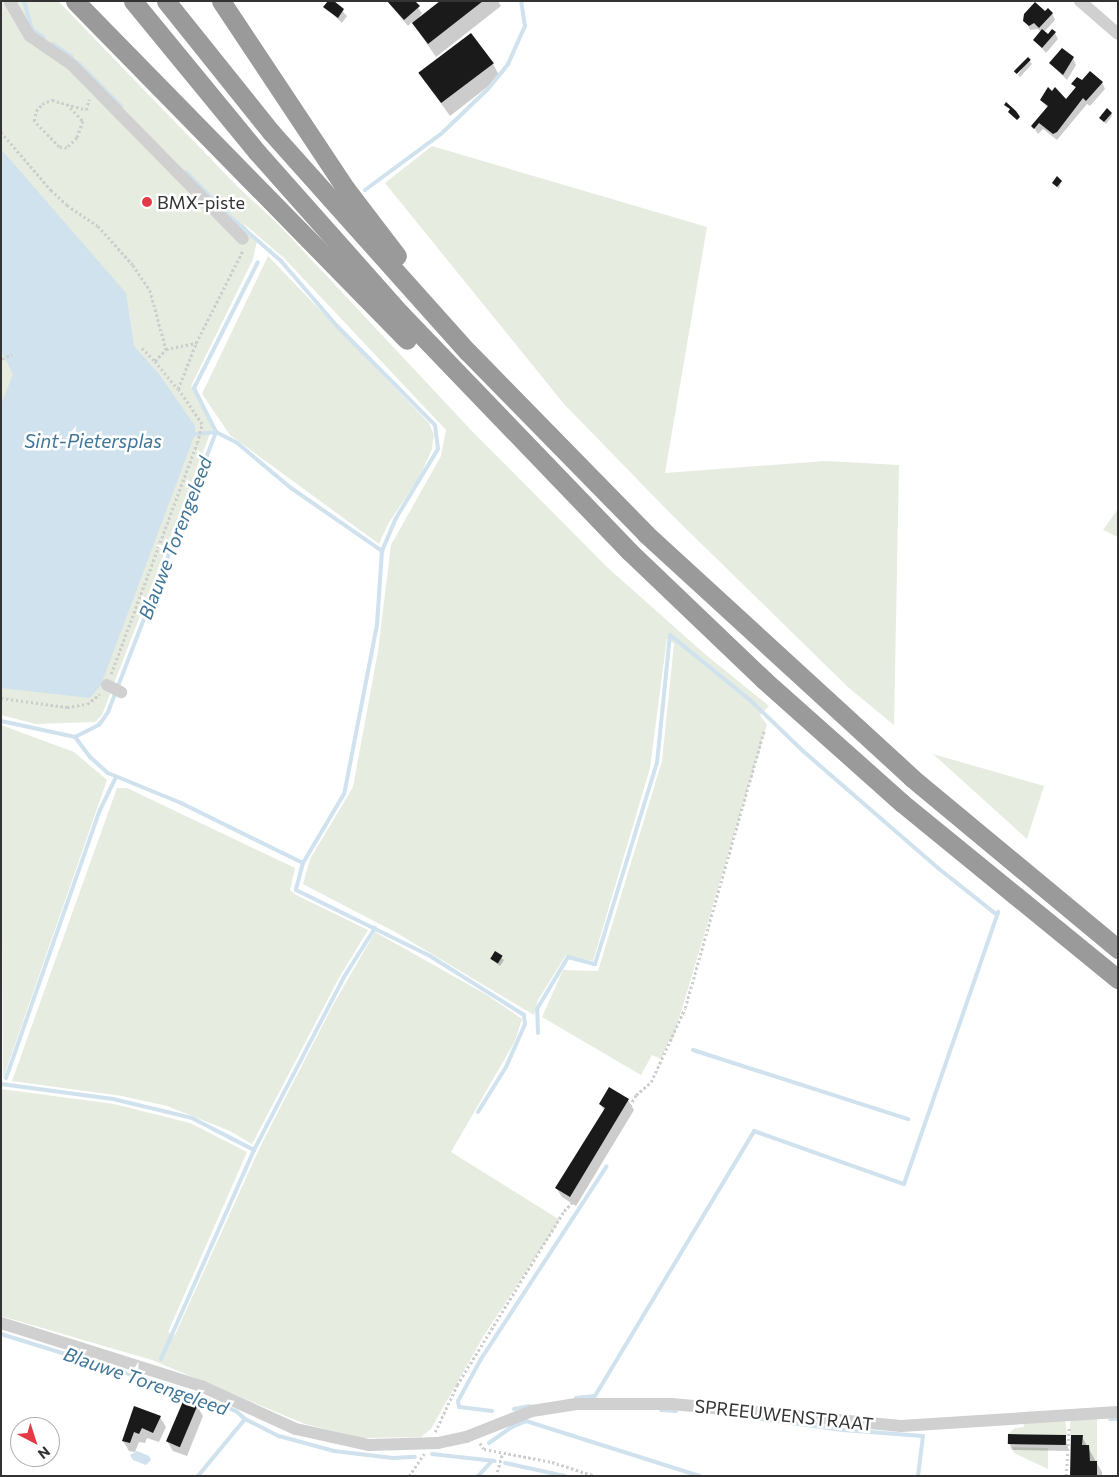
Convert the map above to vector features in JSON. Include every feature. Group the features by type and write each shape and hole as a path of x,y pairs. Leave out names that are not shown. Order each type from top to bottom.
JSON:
{"highway":[{"path":"75,1 414,347 495,416"},
{"path":"133,1 314,218 495,416 764,680 909,809 1118,979"},
{"path":"166,1 271,132 468,352 646,534 778,658 912,778 1118,948"},
{"path":"221,1 346,189 398,256 400,276"}],"street":[{"path":"1080,1 1118,34"},
{"path":"10,2 30,36 71,64 92,83 243,239"},
{"path":"107,685 121,692"},
{"name":"SPREEUWENSTRAAT","path":"1,1323 201,1386 296,1429 319,1436 369,1445 430,1444 456,1440 532,1411 576,1404 619,1403 724,1408 901,1426 1118,1412"}],"path":[{"path":"67,104 83,121 77,138 66,148 59,148 34,121 36,111 42,104 52,100 67,104 86,110 92,83"},
{"path":"1,132 51,190 84,218 98,226 133,265 150,290 166,349"},
{"path":"178,389 196,343 243,252 243,239"},
{"path":"156,361 166,349 196,343"},
{"path":"1,698 67,707 95,700 107,685 197,444 202,424 156,361 142,348"},
{"path":"2,359 12,354"},
{"path":"409,1476 430,1444 462,1377 564,1211 577,1197 636,1095 651,1082 685,1008 764,730"},
{"path":"1066,1476 1069,1415"},
{"path":"473,1434 484,1449 502,1454 552,1462 595,1476"},
{"path":"497,1472 502,1454"}],"shaded area":[{"path":"1,1 58,1 237,186 279,225 471,430 608,568 706,655 769,706 760,715 767,725 672,1042 669,1041 661,1059 652,1055 641,1075 542,1017 563,970 598,971 662,761 674,644 667,638 650,768 593,961 566,955 538,1000 534,1015 395,932 303,884 310,859 353,787 378,651 391,545 441,456 446,430 284,258 243,223 257,241 253,259 191,386 213,426 102,715 95,722 36,724 1,715"},
{"path":"432,146 707,227 665,473 826,461 899,465 894,725 849,688 671,514 564,404 385,183"},
{"path":"268,256 429,423 434,435 432,449 420,476 388,524 379,544 230,435 202,394"},
{"path":"1118,509 1118,537 1103,530"},
{"path":"1,725 74,752 107,780 3,1079"},
{"path":"933,754 1044,786 1027,839"},
{"path":"117,788 127,788 295,868 290,890 296,895 368,930 340,976 252,1144 230,1131 167,1106 122,1096 12,1081"},
{"path":"375,932 487,995 522,1019 515,1041 451,1152 560,1220 483,1337 431,1429 421,1437 362,1438 305,1424 152,1360 1,1316 1,1089 114,1104 190,1123 247,1152 168,1332 175,1335 261,1145 333,1005"},
{"path":"1097,1417 1097,1461 1090,1461 1082,1445 1083,1435 1070,1435 1070,1424 1071,1419"},
{"path":"1065,1419 1067,1435 1008,1434 1015,1428 1024,1427 1023,1423"},
{"path":"1009,1447 1048,1448 1048,1469 1016,1454"}],"water":[{"name":"Sint-Pietersplas","path":"1,149 126,293 134,346 159,374 195,426 195,434 101,685 90,698 1,688 1,405 13,374 1,351"},
{"path":"137,1451 149,1456 151,1460 146,1465 133,1460 130,1455"}],"building":[{"path":"328,1 334,1 344,9 338,18 323,7"},
{"path":"387,1 415,1 420,6 404,20"},
{"path":"440,1 483,1 428,44 412,23"},
{"path":"1035,2 1045,11 1048,8 1053,13 1039,28 1034,23 1029,26 1023,21 1024,14"},
{"path":"1042,29 1048,34 1052,29 1056,32 1042,48 1033,40"},
{"path":"471,33 494,63 441,103 418,73"},
{"path":"1062,48 1074,57 1063,75 1049,63"},
{"path":"1028,57 1031,60 1017,74 1014,71"},
{"path":"1090,71 1103,82 1086,101 1083,98 1057,132 1053,134 1039,123 1034,129 1031,126 1048,106 1040,100 1048,87 1052,91 1055,87 1066,99 1076,87 1071,84 1077,77 1082,80"},
{"path":"1006,102 1020,117 1017,120 1008,112 1010,109 1004,105"},
{"path":"1107,108 1112,113 1104,122 1099,118"},
{"path":"1057,176 1062,181 1057,187 1052,183"},
{"path":"495,951 503,956 498,963 490,959"},
{"path":"609,1087 629,1099 570,1197 555,1188 605,1108 599,1104"},
{"path":"184,1399 198,1405 180,1447 166,1441"},
{"path":"134,1406 161,1416 153,1433 142,1428 139,1434 134,1432 130,1443 122,1441"},
{"path":"1008,1434 1066,1435 1066,1445 1008,1444"},
{"path":"1071,1435 1083,1435 1082,1445 1089,1445 1090,1461 1097,1461 1097,1476 1070,1476"}],"waterway":[{"path":"24,1 32,29 43,37"},
{"name":"Blauwe Torengeleed","path":"365,190 441,134 488,89 508,64 525,26 521,1"},
{"path":"53,44 72,57"},
{"path":"77,62 121,106"},
{"path":"186,172 227,214 281,261 337,326 435,425 438,449 396,518 382,551"},
{"name":"Blauwe Torengeleed","path":"1,721 75,737 99,725 108,712 216,432 194,388 258,262"},
{"path":"195,434 216,432 236,442 291,488 382,551 377,625 344,794 303,863"},
{"path":"538,1033 537,1009 568,957 595,964 657,763 670,635 750,700 803,751 938,868 997,915"},
{"path":"75,737 90,757 108,773 181,803 303,863 296,890 430,956 524,1015 525,1024 506,1067 478,1112"},
{"path":"6,1078 100,810 116,777"},
{"path":"576,1398 595,1396 754,1131 904,1184 998,912"},
{"path":"161,1359 254,1150 344,977 375,928"},
{"path":"693,1050 908,1119"},
{"path":"1,1084 113,1099 192,1118 254,1150"},
{"path":"492,1411 459,1407 458,1401 481,1359 607,1166"},
{"name":"Blauwe Torengeleed","path":"1,1334 191,1393 236,1411 245,1419 198,1476"},
{"path":"514,1409 529,1406"},
{"path":"661,1410 676,1411"},
{"path":"753,1418 843,1430 923,1436 918,1476"},
{"path":"245,1419 279,1436 334,1451 393,1458 415,1457"},
{"path":"1110,1419 1118,1419"},
{"path":"489,1443 512,1427 526,1421 699,1476"},
{"path":"432,1454 495,1461"},
{"path":"478,1476 492,1461"},
{"path":"505,1463 565,1476"}],"place":[{"name":"BMX-piste","path":"147,202"}]}
